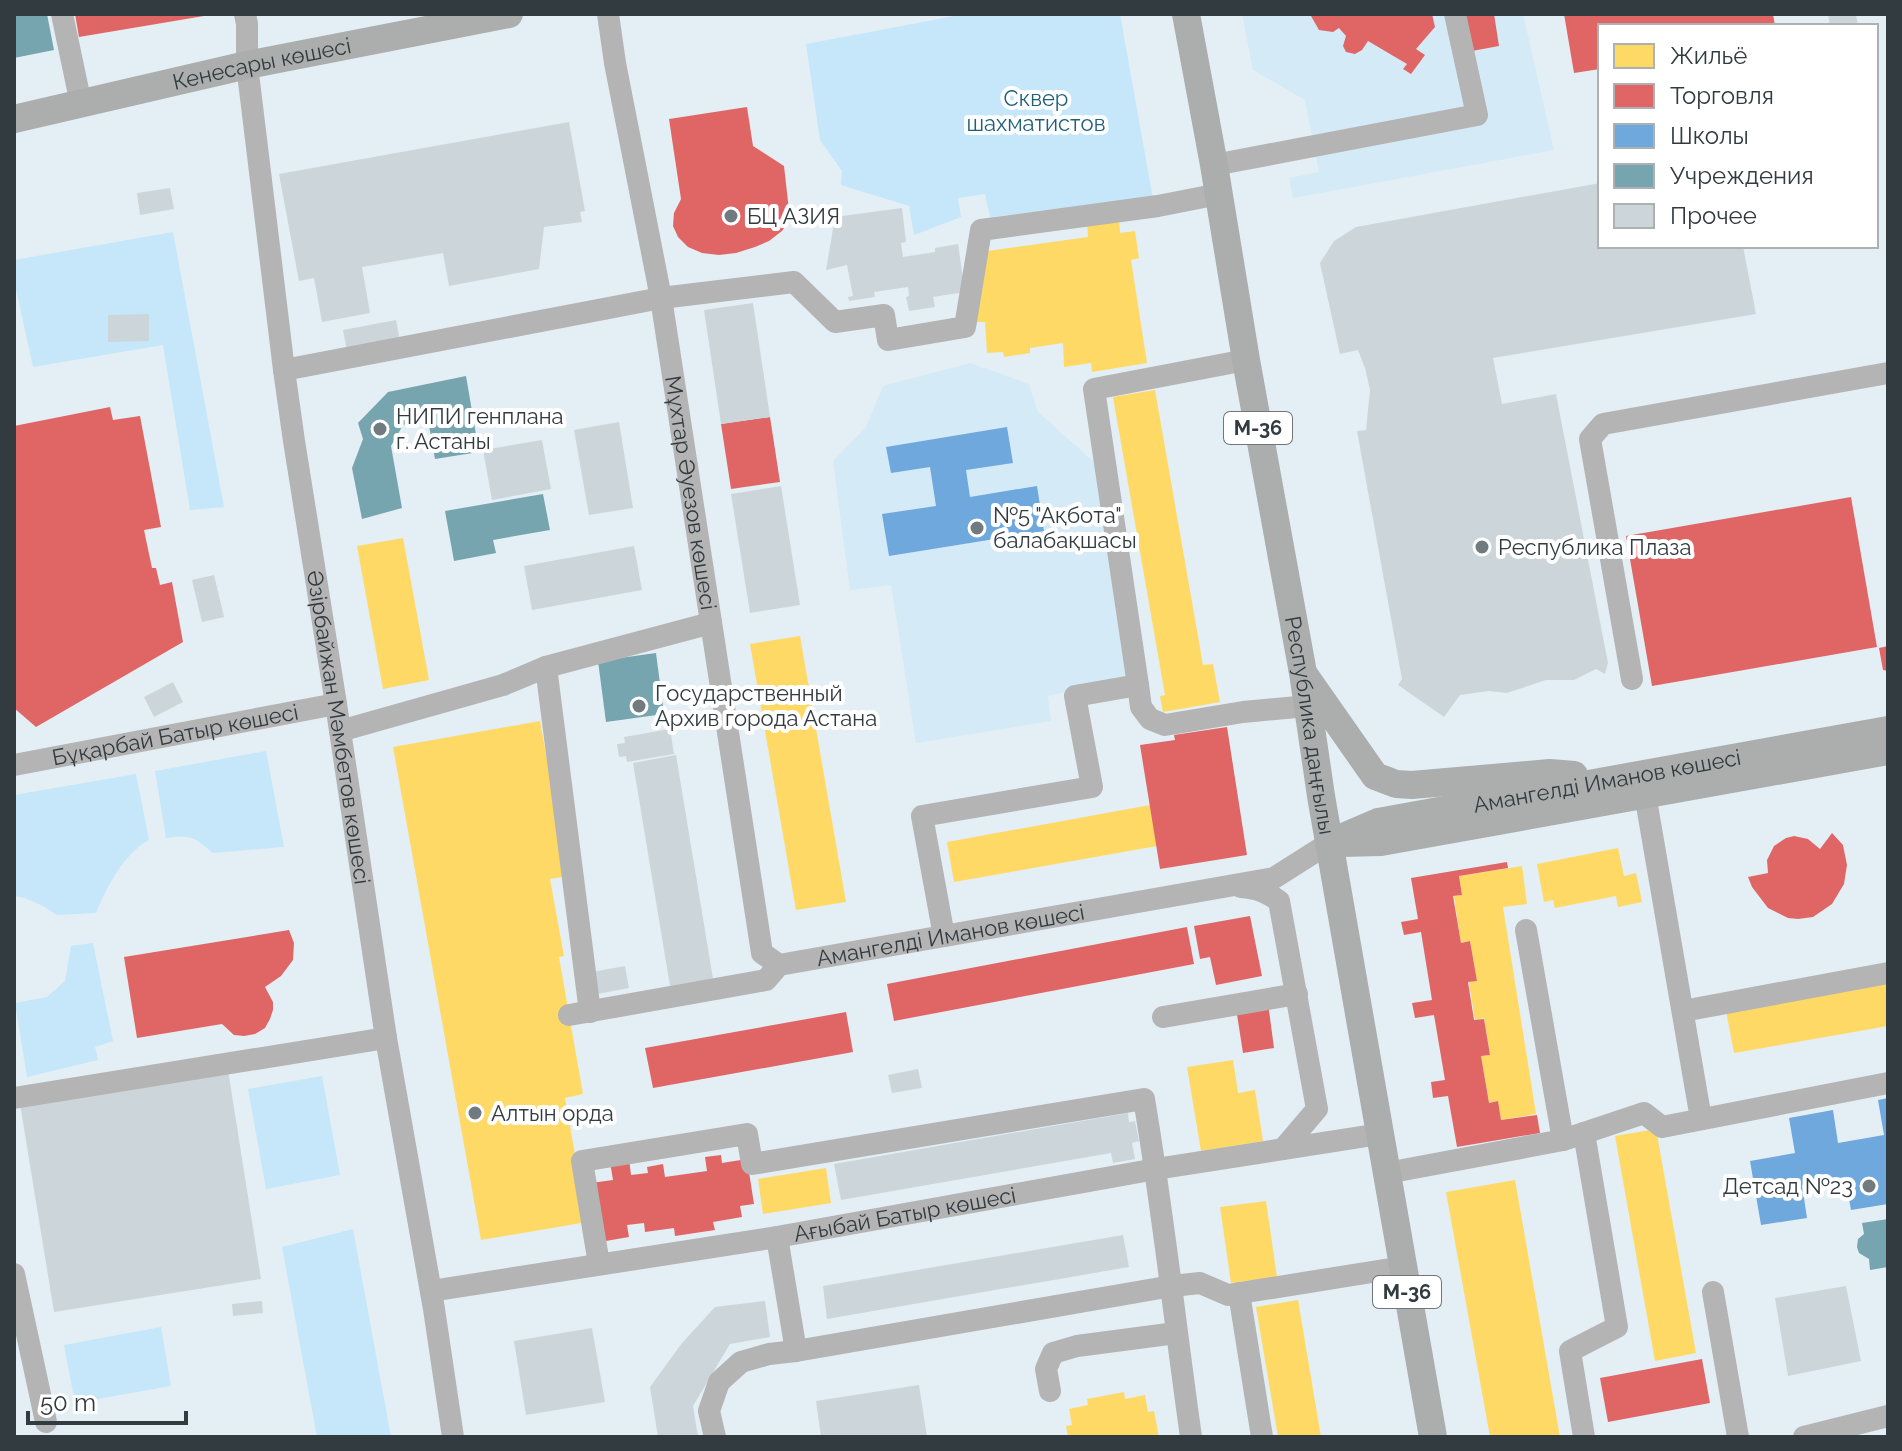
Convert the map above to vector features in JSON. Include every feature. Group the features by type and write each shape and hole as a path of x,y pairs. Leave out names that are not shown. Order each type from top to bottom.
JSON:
{"main road":[{"name":"Кенесары көшесі","path":"14,119 247,65 509,14"},
{"name":"Республика даңғылы","path":"1186,14 1303,673 1329,843 1433,1437"},
{"path":"1303,673 1375,776 1396,784 1550,773 1614,780"},
{"name":"Амангелді Иманов көшесі","path":"1329,843 1378,822 1888,730"},
{"name":"Амангелді Иманов көшесі","path":"1329,843 1381,842 1888,751"}],"street":[{"path":"62,14 81,104"},
{"name":"Әзірбайжан Мәмбетов көшесі","path":"245,14 247,65 284,370 386,1038 431,1291 453,1437"},
{"name":"Мұхтар Әуезов көшесі","path":"608,14 661,298 762,953 779,965"},
{"path":"1214,165 1477,115 1455,14"},
{"path":"284,370 661,298 794,282 835,322 884,315 888,340 965,327 981,230 1158,206 1219,194"},
{"path":"1246,360 1094,389 1141,707 1150,719 1165,725 1243,712 1308,706"},
{"path":"1632,679 1590,439 1603,424 1888,373"},
{"path":"340,731 503,685 546,667 711,623"},
{"name":"Амангелді Иманов көшесі","path":"546,667 579,1013 766,980 779,965 1274,878 1329,843"},
{"path":"944,936 922,816 1092,787 1075,696 1138,685"},
{"name":"Бұқарбай Батыр көшесі","path":"14,765 336,704"},
{"path":"1645,794 1701,1119 1888,1083"},
{"path":"1222,887 1255,888 1266,891 1279,901 1317,1109 1283,1149"},
{"path":"1526,930 1617,1327 1570,1351 1584,1437"},
{"path":"1683,1011 1888,973"},
{"path":"1163,1017 1297,994"},
{"path":"14,1098 386,1038"},
{"path":"599,1264 582,1161 747,1134 752,1164 1144,1099 1191,1437"},
{"name":"Ағыбай Батыр көшесі","path":"431,1291 777,1237 1283,1149 1383,1151 1574,1137 1644,1113 1662,1127 1701,1119"},
{"path":"777,1237 796,1351"},
{"path":"715,1437 709,1411 719,1382 741,1362 769,1354 1172,1286 1200,1283 1228,1295 1403,1267"},
{"path":"14,1274 46,1422"},
{"path":"1713,1292 1738,1437"},
{"path":"1239,1293 1262,1437"},
{"path":"1050,1391 1046,1369 1053,1353 1077,1346 1176,1333"},
{"path":"1804,1437 1888,1416"}],"shaded area":[{"path":"1242,14 1523,14 1554,150 1293,198 1289,178 1319,172 1305,100 1253,70"},
{"name":"№5 \"Ақбота\" балабақшасы","path":"970,363 1029,384 1038,412 1104,471 1132,678 1048,696 1051,721 916,743 891,585 850,590 833,461 866,427 883,386"}],"green space":[{"name":"Сквер шахматистов","path":"965,14 1120,14 1153,199 990,217 985,194 958,198 961,217 914,235 909,206 841,185 842,171 820,140 806,44"},
{"path":"173,232 224,507 190,510 163,345 33,367 14,280 14,260"},
{"path":"266,751 284,847 213,853 191,838 166,838 155,771"},
{"path":"136,774 149,840 124,862 96,913 57,915 25,898 14,896 14,795"},
{"path":"93,943 113,1041 95,1047 98,1060 27,1077 15,1003 47,997 65,981 71,946"},
{"path":"322,1076 340,1175 266,1189 248,1089"},
{"path":"353,1229 391,1437 317,1437 282,1247"},
{"path":"161,1327 171,1386 75,1403 64,1345"}],"building: Жильё":[{"path":"1119,218 1120,233 1135,231 1139,258 1131,260 1147,363 1092,372 1091,363 1064,367 1063,343 1030,348 1030,353 1004,357 1003,352 987,353 985,322 976,322 987,251 1088,237 1087,223"},
{"path":"1155,390 1203,665 1213,664 1220,702 1163,712 1160,696 1165,695 1113,397"},
{"path":"403,538 429,680 383,689 357,546"},
{"path":"800,636 846,902 796,910 750,644"},
{"path":"540,721 568,876 550,879 564,956 559,957 583,1094 565,1098 587,1222 481,1240 393,747"},
{"path":"1150,805 1157,846 954,882 947,842"},
{"path":"1618,848 1624,876 1636,873 1642,902 1618,907 1616,896 1555,908 1553,900 1544,902 1537,864"},
{"path":"1522,866 1527,904 1503,907 1536,1114 1501,1120 1498,1101 1489,1103 1481,1056 1490,1055 1484,1018 1475,1020 1469,982 1477,981 1470,941 1461,943 1454,896 1462,895 1459,876"},
{"path":"1888,982 1888,1026 1734,1053 1726,1011"},
{"path":"1233,1060 1238,1093 1255,1090 1263,1141 1201,1151 1187,1067"},
{"path":"1656,1129 1696,1353 1655,1361 1615,1136"},
{"path":"826,1168 831,1203 763,1214 758,1179"},
{"path":"1515,1180 1560,1437 1490,1437 1446,1192"},
{"path":"1266,1201 1277,1277 1231,1283 1220,1207"},
{"path":"1298,1300 1321,1437 1278,1437 1256,1307"},
{"path":"1124,1392 1125,1399 1145,1395 1148,1412 1154,1411 1159,1437 1068,1437 1066,1426 1072,1425 1069,1409 1088,1405 1087,1399"}],"building: Торговля":[{"path":"75,14 204,14 204,16 79,37"},
{"path":"1311,14 1432,14 1435,27 1416,49 1425,55 1411,74 1403,69 1407,64 1368,41 1355,54 1346,52 1343,46 1346,36 1339,28 1333,32 1319,30"},
{"path":"1465,14 1494,14 1499,46 1472,51"},
{"path":"1564,14 1773,14 1775,24 1598,24 1598,69 1574,73"},
{"path":"747,107 753,146 784,166 790,219 782,231 755,247 719,255 702,253 688,247 673,226 674,213 681,199 669,119"},
{"path":"110,407 113,420 140,416 161,527 144,530 152,568 156,568 160,585 172,582 183,642 36,727 14,708 14,426"},
{"path":"770,417 780,482 731,489 721,424"},
{"path":"1851,497 1877,647 1652,686 1626,536"},
{"path":"1888,646 1888,671 1883,670 1879,648"},
{"path":"1227,727 1247,855 1160,869 1140,745 1175,740 1174,735"},
{"path":"1832,833 1843,845 1847,865 1844,884 1832,904 1813,917 1798,919 1788,918 1768,908 1748,877 1768,873 1767,860 1774,846 1794,836 1808,839 1820,849"},
{"path":"1507,862 1508,868 1459,876 1462,895 1453,896 1461,943 1470,941 1477,981 1468,982 1474,1020 1484,1019 1490,1055 1481,1056 1489,1103 1498,1101 1501,1120 1537,1115 1540,1133 1457,1147 1448,1096 1433,1098 1431,1082 1445,1080 1434,1015 1415,1018 1412,1003 1432,1000 1421,932 1404,935 1401,922 1418,919 1411,878"},
{"path":"1250,916 1262,976 1216,985 1210,957 1200,959 1194,926"},
{"path":"1187,927 1194,964 894,1021 887,984"},
{"path":"289,930 294,943 293,960 281,976 265,987 273,1002 273,1010 265,1028 244,1036 234,1035 222,1024 137,1038 124,957"},
{"path":"1268,1003 1274,1048 1243,1053 1236,1008"},
{"path":"846,1012 853,1052 653,1088 645,1048"},
{"path":"721,1155 722,1163 747,1159 754,1204 740,1206 742,1217 713,1222 715,1230 675,1236 674,1228 645,1232 644,1223 627,1225 629,1237 600,1242 591,1183 613,1180 610,1162 629,1159 631,1175 648,1173 647,1167 663,1164 665,1177 707,1171 705,1157"},
{"path":"1702,1359 1710,1403 1608,1422 1600,1378"}],"building: Школы":[{"path":"1007,427 1013,463 966,470 970,497 1037,486 1044,531 889,556 882,514 936,506 930,467 891,473 886,447"},
{"path":"1888,1098 1888,1204 1851,1210 1845,1177 1802,1185 1807,1218 1761,1225 1750,1161 1795,1153 1789,1118 1833,1110 1838,1143 1884,1135 1878,1100"}],"building: Учреждения":[{"path":"47,14 54,50 14,58 14,16"},
{"path":"466,376 479,452 435,459 428,420 403,425 391,446 402,508 362,519 352,468 363,439 358,423 388,392"},
{"path":"543,494 550,530 493,540 496,553 454,561 445,511"},
{"path":"656,653 664,714 606,722 598,661"},
{"path":"1888,1219 1888,1267 1870,1270 1869,1259 1859,1253 1857,1247 1858,1239 1864,1234 1862,1223"}],"building: Прочее":[{"path":"1828,14 1856,14 1858,24 1830,24"},
{"path":"569,122 585,211 580,212 582,222 544,227 539,269 449,286 443,253 362,267 370,313 322,322 314,278 299,281 279,174"},
{"name":"Республика Плаза","path":"1598,183 1598,248 1743,248 1756,314 1493,358 1502,404 1556,394 1608,663 1605,674 1596,669 1574,680 1546,680 1507,693 1489,691 1460,695 1444,717 1398,685 1402,679 1357,431 1366,430 1370,390 1358,350 1340,354 1320,263 1334,241 1356,227"},
{"path":"170,188 174,209 140,215 137,193"},
{"path":"902,208 906,242 901,243 903,257 935,252 935,248 958,244 965,292 933,297 935,307 909,311 906,297 909,296 908,287 874,292 875,297 849,301 848,297 853,296 847,265 826,270 835,217"},
{"path":"753,303 770,417 721,424 704,310"},
{"path":"149,314 149,341 108,342 108,315"},
{"path":"396,320 400,342 347,351 343,330"},
{"path":"619,422 633,508 589,515 574,430"},
{"path":"542,440 551,489 492,500 483,450"},
{"path":"781,486 800,605 750,613 731,494"},
{"path":"634,546 642,590 532,610 524,566"},
{"path":"214,575 224,617 202,622 192,580"},
{"path":"173,682 183,702 154,717 144,697"},
{"path":"670,729 674,754 627,762 626,756 619,757 617,744 625,743 624,737"},
{"path":"676,755 713,979 670,986 633,763"},
{"path":"625,966 629,988 597,994 592,972"},
{"path":"918,1069 922,1088 892,1093 888,1075"},
{"path":"228,1070 261,1279 54,1312 20,1104"},
{"path":"1128,1113 1129,1122 1135,1121 1139,1141 1132,1143 1135,1159 1113,1163 1111,1153 841,1200 834,1164"},
{"path":"1123,1235 1129,1267 827,1319 823,1286"},
{"path":"1846,1286 1861,1361 1788,1376 1775,1298"},
{"path":"262,1301 263,1313 233,1316 232,1304"},
{"path":"765,1301 770,1337 730,1344 693,1406 698,1437 658,1437 650,1387 682,1343 715,1307"},
{"path":"592,1328 605,1402 526,1415 514,1341"},
{"path":"919,1385 927,1437 821,1437 816,1401"}],"place":[{"name":"БЦ АЗИЯ","path":"731,216"},
{"name":"НИПИ генплана г. Астаны","path":"380,429"},
{"name":"№5 \"Ақбота\" балабақшасы","path":"977,528"},
{"name":"Республика Плаза","path":"1482,547"},
{"name":"Государственный Архив города Астана","path":"639,706"},
{"name":"Алтын орда","path":"475,1113"},
{"name":"Детсад №23","path":"1869,1186"}]}
